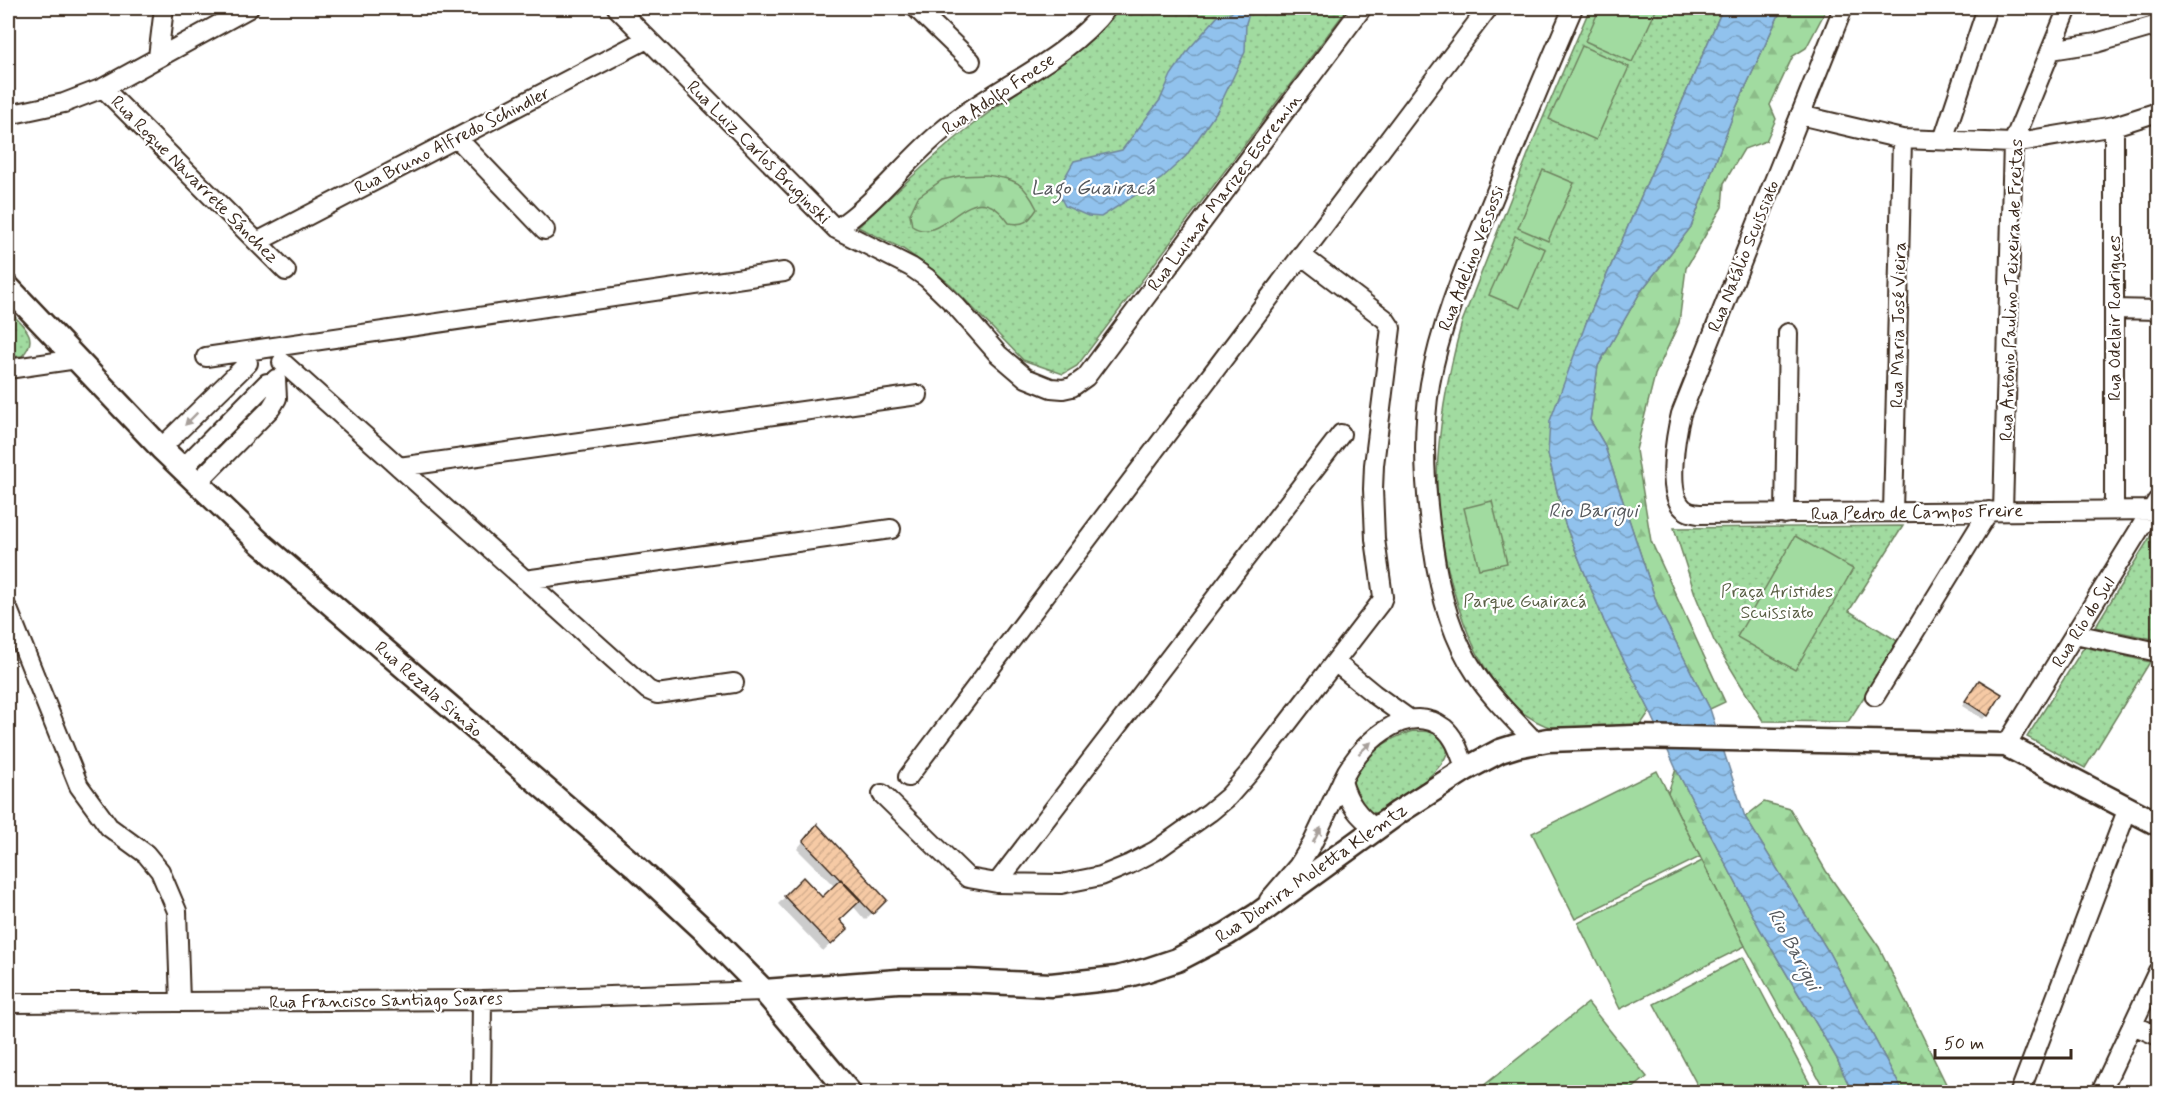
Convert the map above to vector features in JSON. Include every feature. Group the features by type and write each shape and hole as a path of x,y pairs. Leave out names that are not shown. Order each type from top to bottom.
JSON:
{"main road":[{"name":"Rua Rezala Simão","path":"8,287 190,476 303,581 676,903 764,991 849,1092"},
{"name":"Rua Dionira Moletta Klemtz","path":"764,991 898,981 954,980 1051,985 1117,978 1177,960 1203,948 1257,915 1376,829 1466,769 1500,752 1535,742 1578,738 1634,737 2007,745"},
{"path":"2007,745 2158,824"}],"street":[{"path":"158,57 164,8"},
{"path":"8,115 63,103 103,87 249,8"},
{"name":"Rua Luiz Carlos Bruginski","path":"617,8 836,229 911,267 927,278 956,306 998,354 1026,378 1045,386 1063,388 1072,387 1086,377"},
{"path":"916,8 971,61"},
{"name":"Rua Adolfo Froese","path":"836,229 870,203 943,130 982,100 1041,67 1064,51 1107,8"},
{"name":"Rua Luimar Marizes Escremin","path":"1086,377 1362,8"},
{"path":"908,777 1488,8"},
{"name":"Rua Adelino Vessossi","path":"1535,742 1496,700 1475,673 1459,644 1451,622 1438,574 1430,528 1426,491 1425,439 1427,408 1434,366 1453,297 1573,8"},
{"name":"Rua Natálio Scuissiato","path":"1683,509 1677,499 1674,467 1676,435 1681,414 1843,8"},
{"path":"1942,140 1987,8"},
{"name":"Rua Antônio Paulino Teixeira de Freitas","path":"1996,511 2013,143 2068,8"},
{"path":"2051,50 2096,44 2158,26"},
{"name":"Rua Bruno Alfredo Schindler","path":"257,242 647,39"},
{"name":"Rua Roque Navarrete Sánchez","path":"103,87 286,271"},
{"path":"1800,116 1902,139 2013,143 2114,126 2158,112"},
{"name":"Rua Odelair Rodrigues","path":"2114,126 2114,510"},
{"path":"457,138 545,230"},
{"name":"Rua Maria José Vieira","path":"1893,512 1902,139"},
{"path":"882,794 968,878 997,883 1060,884 1101,876 1130,864 1181,834 1210,813 1240,785 1383,597 1375,539 1373,489 1375,456 1392,328 1385,319 1301,255"},
{"path":"206,357 784,272"},
{"path":"2114,309 2158,310"},
{"path":"1785,514 1788,333"},
{"path":"162,448 248,363 253,353 262,349 273,350 282,362 652,693 734,683"},
{"path":"8,369 77,359"},
{"path":"190,476 282,371 282,362"},
{"path":"248,363 247,368 252,378 256,381 272,381"},
{"path":"399,467 918,395"},
{"path":"997,883 1341,434"},
{"name":"Rua Pedro de Campos Freire","path":"1683,509 1699,514 1785,514 2114,510 2156,506"},
{"name":"Rua Rio do Sul","path":"2007,745 2156,506"},
{"path":"1875,696 1996,511"},
{"path":"525,580 891,529"},
{"path":"8,614 79,786 109,826 146,854 160,871 177,911 180,1002"},
{"path":"2075,634 2158,652"},
{"path":"1335,662 1409,719"},
{"path":"1257,915 1298,866 1312,844 1356,757 1399,722 1421,719 1434,722 1444,728 1456,745 1466,769"},
{"path":"1342,781 1353,809 1376,829"},
{"path":"2020,1092 2128,808"},
{"path":"2101,1092 2158,971"},
{"name":"Rua Francisco Santiago Soares","path":"8,1003 482,1000 764,991"},
{"path":"481,1092 482,1000"},
{"path":"2133,1025 2158,1036"}],"green space":[{"path":"1118,8 1348,8 1077,366 1063,374 1023,360 950,284 929,267 903,249 858,227 956,138 1067,56"},
{"name":"Parque Guairacá","path":"1590,8 1723,8 1586,323 1548,454 1565,524 1604,621 1650,711 1639,727 1562,730 1527,716 1502,692 1481,661 1452,585 1443,546 1437,479 1439,439 1445,400 1462,322 1534,139"},
{"path":"1600,8 1657,8 1632,62 1585,41"},
{"path":"1782,8 1827,8 1806,48 1793,56 1770,105 1776,119 1766,141 1744,149 1724,183 1722,207 1686,268 1679,323 1655,375 1636,450 1651,541 1725,702 1710,709 1658,607 1604,444 1590,420 1598,366 1641,291 1691,227 1735,110"},
{"path":"1582,46 1629,67 1596,140 1549,119"},
{"path":"1543,170 1574,183 1548,241 1518,228"},
{"path":"987,175 1005,178 1023,187 1037,209 1029,219 1019,224 1009,223 995,208 983,204 971,206 959,212 936,228 924,230 912,226 910,214 918,197 942,180 959,176"},
{"path":"1515,236 1545,249 1520,308 1489,295"},
{"path":"8,310 24,326 30,337 30,343 22,356 8,357"},
{"path":"1492,501 1507,563 1479,569 1464,508"},
{"path":"2158,524 2158,640 2095,627"},
{"name":"Praça Aristides Scuissiato","path":"1903,526 1849,611 1899,642 1848,722 1763,721 1714,641 1695,594 1674,528"},
{"path":"1795,536 1853,569 1795,670 1737,637"},
{"path":"2084,647 2150,662 2085,768 2027,737"},
{"path":"1413,731 1430,732 1441,737 1448,749 1445,759 1425,780 1380,812 1374,813 1366,810 1352,792 1351,782 1355,771 1382,745"},
{"path":"1676,769 1760,929 1836,1057 1852,1092 1820,1092 1821,1083 1745,946 1668,793"},
{"path":"1657,771 1700,857 1575,919 1532,833"},
{"path":"1764,802 1790,809 1826,871 1879,947 1950,1092 1903,1092 1828,951 1745,817"},
{"path":"1702,861 1745,946 1620,1009 1578,923"},
{"path":"1743,957 1810,1084 1794,1092 1701,1092 1654,1004"},
{"path":"1588,1003 1647,1077 1628,1092 1488,1092 1483,1086"}],"water":[{"name":"Lago Guairacá","path":"1235,8 1251,8 1246,23 1245,52 1217,111 1186,156 1161,179 1101,217 1088,216 1065,206 1057,191 1074,161 1122,150 1160,100 1171,75 1189,49 1218,16 1231,13"},
{"name":"Rio Barigui","path":"1723,8 1782,8 1735,110 1691,227 1641,291 1598,366 1590,420 1604,444 1658,607 1710,709 1745,817 1828,951 1903,1092 1852,1092 1836,1057 1760,929 1676,769 1650,711 1604,621 1565,524 1548,454 1550,421 1586,323"}],"building":[{"path":"1979,680 2002,694 1988,716 1965,701"},
{"path":"817,824 887,900 873,914 803,841"},
{"path":"803,877 822,897 841,879 861,900 840,920 848,929 831,945 784,896"}],"waterway":[{"path":"908,1091 913,1092"}]}
